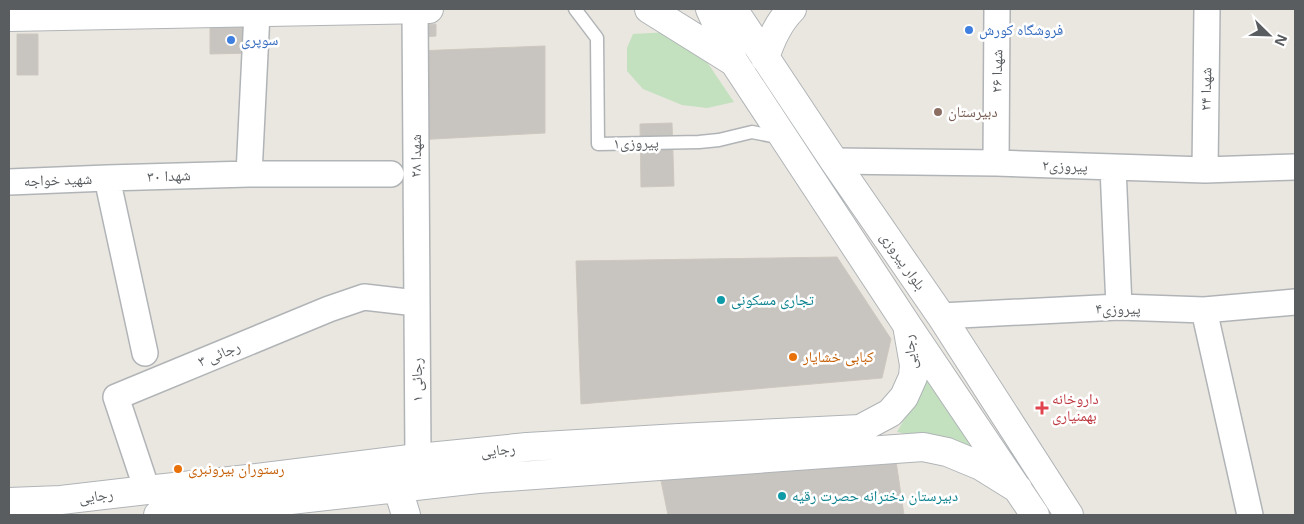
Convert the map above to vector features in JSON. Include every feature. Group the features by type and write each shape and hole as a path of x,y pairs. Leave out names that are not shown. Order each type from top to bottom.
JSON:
{"main road":[{"path":"9,17 429,9"},
{"path":"650,9 734,62"},
{"name":"بلوار پیروزی","path":"710,9 734,62 1035,515"},
{"name":"بلوار پیروزی","path":"733,9 834,161 941,316 1069,515"},
{"path":"765,58 771,39 784,17 792,9"},
{"path":"867,264 893,246"},
{"name":"رجایی","path":"158,515 478,479 580,472 769,446 860,429 890,414 904,397 913,377 914,366 907,325"},
{"path":"580,444 580,472"},
{"name":"رجایی","path":"9,502 61,500 418,458 527,447 580,444 923,447 947,452 981,466 1018,489"},
{"path":"398,489 406,515"}],"street":[{"name":"شهدا ۲۸","path":"414,9 416,303"},
{"name":"شهدا ۲۶","path":"996,163 998,9"},
{"name":"شهدا ۲۴","path":"1205,170 1207,9"},
{"path":"249,174 257,13"},
{"name":"پیروزی۲","path":"834,161 996,163 1205,170 1295,167"},
{"path":"1113,167 1119,307"},
{"name":"شهدا ۳۰","path":"107,178 249,174 391,174"},
{"path":"107,178 145,353"},
{"name":"شهید خواجه","path":"9,182 107,178"},
{"name":"رجائی ۳","path":"147,490 116,397 329,309 364,297 416,303"},
{"name":"پیروزی۴","path":"941,316 1119,307 1204,310 1295,302"},
{"name":"رجائی ۱","path":"416,303 418,458"},
{"path":"1204,310 1250,515"}],"lane":[{"name":"پیروزی۱","path":"575,9 596,38 598,144 699,142 719,140 752,132 784,138"}],"green space":[{"path":"686,31 734,102 707,108 682,105 643,89 627,71 627,48 633,34"},
{"path":"927,380 975,447 897,432"}],"building":[{"path":"436,24 436,36 425,37 424,25"},
{"name":"سوپری","path":"253,26 253,53 210,54 210,27"},
{"path":"17,34 38,34 38,75 17,75"},
{"path":"545,46 545,133 415,140 415,51"},
{"path":"672,123 674,186 641,187 640,124"},
{"name":"تجاری مسکونی","path":"837,257 891,339 882,378 581,404 576,261"},
{"name":"دبیرستان دخترانه حصرت رقیه","path":"896,461 904,515 668,515 660,476"}],"place":[{"name":"فروشگاه کورش","path":"969,30"},
{"name":"سوپری","path":"231,40"},
{"name":"دبیرستان","path":"938,112"},
{"name":"تجاری مسکونی","path":"721,300"},
{"name":"کبابی خشایار","path":"793,357"},
{"name":"داروخانه بهمنیاری","path":"1042,408"},
{"name":"رستوران بیرونبری","path":"178,469"},
{"name":"دبیرستان دخترانه حصرت رقیه","path":"782,496"}]}
